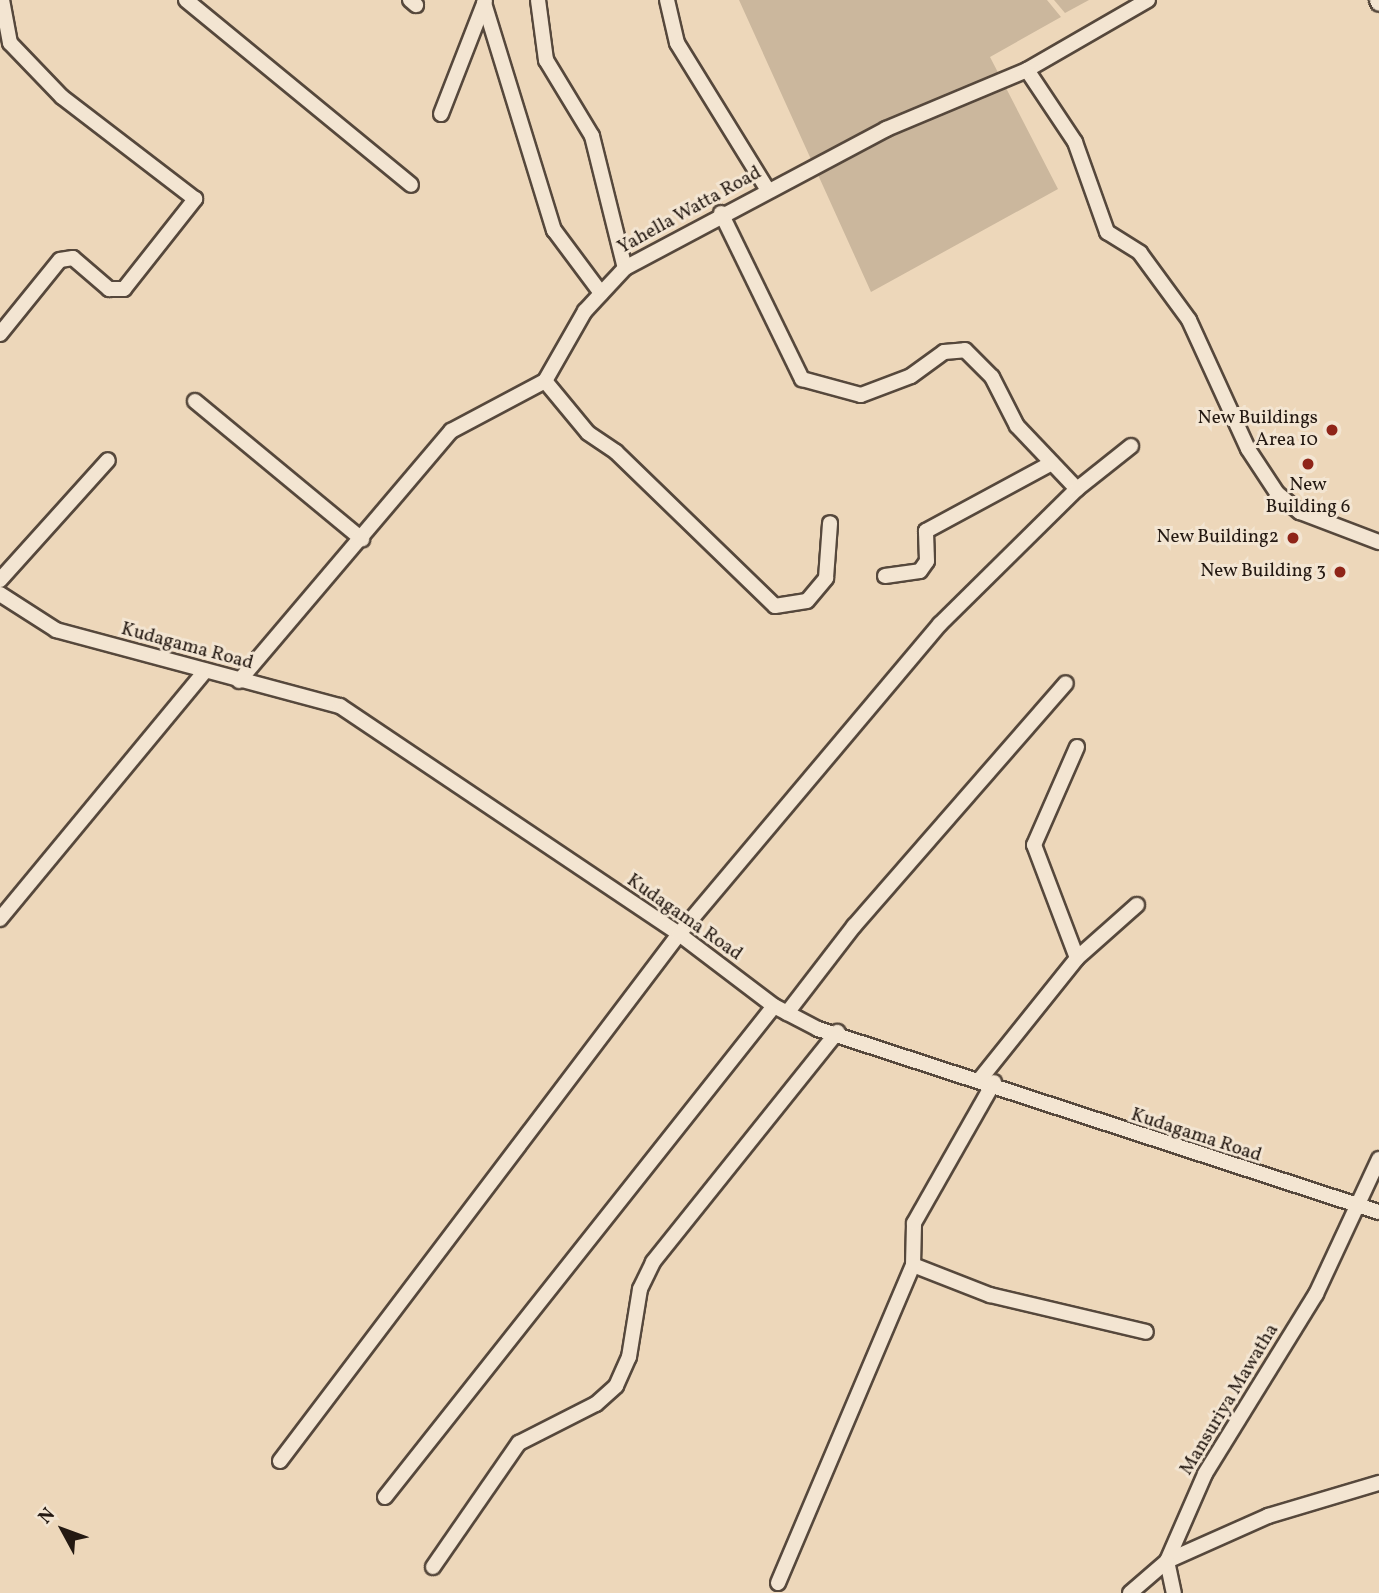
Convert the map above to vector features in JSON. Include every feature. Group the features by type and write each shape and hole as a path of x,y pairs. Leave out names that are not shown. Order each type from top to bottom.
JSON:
{"street":[{"path":"0,334 60,260 73,258 109,289 124,289 195,200 62,97 10,43 2,0"},
{"path":"186,0 411,185"},
{"path":"538,0 546,60 592,136 625,268"},
{"path":"667,0 677,43 767,190"},
{"name":"Yahella Watta Road","path":"239,681 451,431 545,381 601,292 625,268 767,190 1027,69 1148,0"},
{"path":"441,114 485,1"},
{"path":"485,1 554,230 601,292"},
{"path":"1027,69 1075,142 1107,232 1140,253 1189,320 1248,449 1277,493 1300,512 1379,542"},
{"path":"721,213 802,379 861,395 911,376 944,352 965,350 992,377 1017,426 1077,489"},
{"path":"545,381 588,433 616,452 775,606 807,601 825,578 830,523"},
{"path":"195,401 362,539"},
{"path":"280,1461 679,933 940,624 1077,489 1131,446"},
{"path":"0,580 108,460"},
{"path":"885,576 920,571 928,561 926,531 1052,463"},
{"name":"Kudagama Road","path":"0,594 56,630 340,706 679,933 774,1006 787,1013 837,1032 988,1080 1124,1133 1359,1209 1379,1212"},
{"path":"0,919 205,671"},
{"path":"787,1013 854,926 1066,683"},
{"path":"1077,747 1034,845 1077,958"},
{"path":"778,1583 913,1265 914,1223 988,1080 1077,958 1137,905"},
{"path":"385,1497 774,1006"},
{"path":"433,1567 519,1443 596,1404 616,1386 629,1357 640,1289 653,1262 837,1032"},
{"name":"Mansuriya Mawatha","path":"1167,1561 1205,1474 1316,1294 1359,1209 1379,1158"},
{"path":"913,1265 990,1295 1146,1332"},
{"path":"1130,1593 1167,1561 1268,1516 1379,1483"},
{"path":"1167,1561 1174,1593"}],"shaded area":[{"path":"739,0 1047,0 1061,17 990,57 1058,189 871,292"},
{"path":"1054,0 1089,0 1065,13"}],"place":[{"name":"New Buildings Area 10","path":"1332,430"},
{"name":"New Building 6","path":"1308,464"},
{"name":"New Building2","path":"1293,538"},
{"name":"New Building 3","path":"1340,572"}]}
